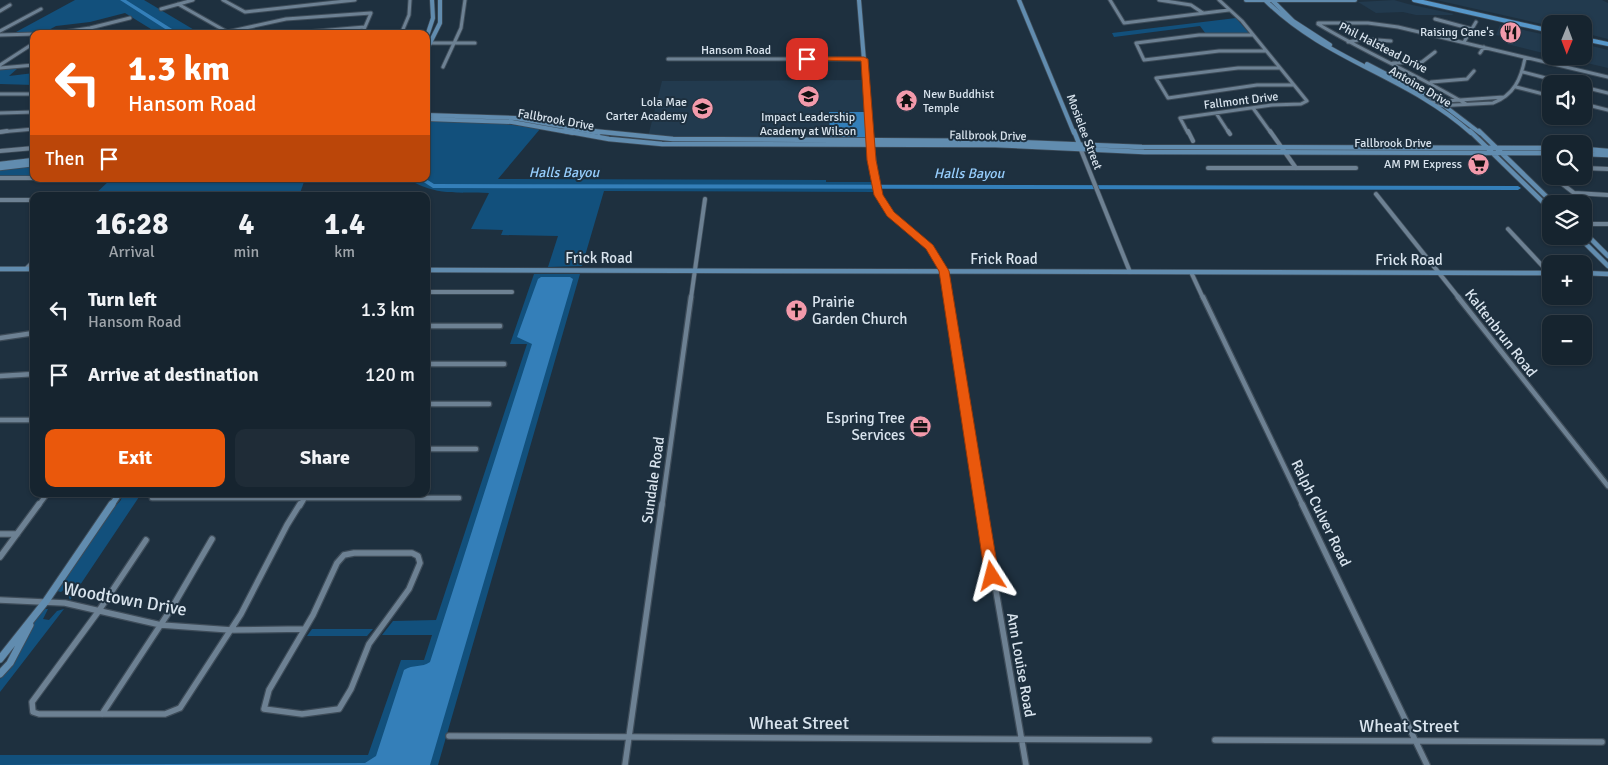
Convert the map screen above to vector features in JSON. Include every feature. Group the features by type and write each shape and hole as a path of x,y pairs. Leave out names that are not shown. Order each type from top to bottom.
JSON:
{"main road":[{"path":"430,37 434,18 432,0"},
{"path":"430,40 440,23 440,0"},
{"name":"Ann Louise Road","path":"859,0 871,143 878,194 890,214 929,247 944,271"},
{"name":"Mosielee Street","path":"1019,0 1080,147"},
{"path":"1246,0 1355,0"},
{"name":"Antoine Drive","path":"1265,0 1300,32 1431,102 1444,105 1474,127 1545,195"},
{"name":"Antoine Drive","path":"1272,0 1288,17 1307,31 1376,68 1437,104 1468,129 1542,201"},
{"path":"1414,0 1542,29"},
{"path":"1300,32 1307,31"},
{"path":"1592,40 1608,44"},
{"path":"1371,70 1376,68"},
{"name":"Fallbrook Drive","path":"430,115 516,118 654,141"},
{"name":"Fallbrook Drive","path":"430,119 512,122 609,139 654,141 1080,147 1542,148"},
{"name":"Fallbrook Drive","path":"1080,147 1144,152 1542,153"},
{"path":"1396,148 1400,153"},
{"path":"1592,150 1608,151"},
{"path":"1592,154 1608,155"},
{"path":"0,164 30,160"},
{"path":"0,168 30,164"},
{"path":"1592,240 1608,256"},
{"path":"1587,245 1608,266"},
{"path":"0,269 30,269"},
{"name":"Frick Road","path":"430,270 1542,273"},
{"path":"1592,273 1608,274"},
{"path":"0,659 46,601 117,497"},
{"path":"0,674 10,663 25,638 33,618"}],"street":[{"path":"161,9 192,0"},
{"path":"223,0 245,12 308,2 355,0"},
{"path":"403,30 409,15 410,0"},
{"path":"443,67 462,24 465,0"},
{"path":"1110,0 1124,23 1229,10"},
{"path":"1159,0 1191,5 1203,13"},
{"path":"1220,0 1239,18 1294,85"},
{"path":"178,4 224,30"},
{"path":"0,11 10,5"},
{"path":"0,31 41,8"},
{"path":"242,30 286,20 371,13 364,30"},
{"path":"77,30 130,18"},
{"path":"1435,19 1472,29"},
{"path":"1476,22 1464,42 1608,77"},
{"name":"Phil Halstead Drive","path":"1464,42 1382,24 1318,23 1348,42 1430,82 1466,104"},
{"path":"329,30 365,27"},
{"path":"0,34 30,34"},
{"path":"1253,35 1199,35 1136,43 1144,60 1218,51 1266,51"},
{"path":"1348,42 1364,39 1392,41"},
{"path":"430,42 475,43"},
{"path":"0,66 30,46"},
{"path":"1480,54 1484,47"},
{"path":"24,49 30,50"},
{"path":"1392,63 1425,62 1430,60 1435,52"},
{"path":"1444,105 1493,103 1505,97 1516,87 1525,58"},
{"name":"Hansom Road","path":"668,59 864,59"},
{"path":"0,66 30,65"},
{"path":"1280,68 1238,68 1156,78 1168,98 1257,85 1294,85"},
{"path":"1430,82 1467,79 1474,70"},
{"path":"1522,72 1542,77"},
{"name":"Fallmont Drive","path":"1193,141 1180,118 1306,103 1305,98 1294,85"},
{"path":"1516,87 1542,94"},
{"path":"1592,89 1608,93"},
{"path":"0,94 30,94"},
{"path":"1437,104 1461,100 1505,97"},
{"path":"1592,106 1608,110"},
{"path":"1253,108 1296,168"},
{"path":"0,113 30,112"},
{"path":"1216,113 1230,134"},
{"path":"0,132 30,129"},
{"name":"Mosielee Street","path":"1080,147 1093,184 1130,272"},
{"path":"0,151 30,148"},
{"path":"1208,168 1356,168"},
{"path":"1592,168 1608,169"},
{"path":"0,178 30,178"},
{"path":"1564,185 1574,193 1608,195"},
{"name":"Kaltenbrun Road","path":"1376,194 1608,486"},
{"name":"Sundale Road","path":"625,765 705,199"},
{"path":"0,200 30,200"},
{"path":"1592,225 1607,226"},
{"path":"1508,229 1542,265"},
{"path":"26,269 30,265"},
{"name":"Ann Louise Road","path":"944,271 990,564 1026,765"},
{"name":"Ralph Culver Road","path":"1191,272 1427,765"},
{"path":"430,292 512,292"},
{"path":"430,326 500,326"},
{"path":"0,338 30,334"},
{"path":"430,364 504,364"},
{"path":"0,376 30,374"},
{"path":"430,404 489,404"},
{"path":"0,420 30,420"},
{"path":"430,449 476,449"},
{"path":"0,557 45,497"},
{"path":"152,498 229,497"},
{"path":"146,540 98,612 32,702 31,708 33,712 165,714 176,710 184,702 231,630 287,525 305,497"},
{"path":"382,497 459,498"},
{"path":"0,534 17,534"},
{"path":"102,714 161,625 212,540"},
{"path":"354,553 412,553 418,556 420,563 409,589 369,644 351,689 339,709 316,714 279,714 264,709 269,690 304,629 337,563 344,556 354,553"},
{"name":"Woodtown Drive","path":"0,600 65,603 161,625 231,630 304,629"},
{"name":"Wheat Street","path":"449,736 1149,740"},
{"name":"Wheat Street","path":"1215,740 1602,742"}],"shaded area":[{"path":"75,0 144,0 194,30 153,30 125,13 90,22 56,26 49,30 16,32"},
{"path":"1394,0 1454,14 1376,13 1358,2"},
{"path":"1436,0 1602,0 1608,3 1608,39 1592,35 1592,15 1542,15 1542,24"},
{"path":"1236,18 1249,33 1206,34 1200,26 1114,37 1112,33"},
{"path":"1500,25 1542,34 1542,53 1507,44 1509,38 1496,35"},
{"path":"1592,46 1608,50 1608,68 1592,64"},
{"path":"18,68 9,76 30,73 30,85 0,84 0,69"},
{"path":"862,80 865,112 829,112 830,138 648,137 662,81"},
{"path":"829,112 865,112 867,138 830,138"},
{"path":"430,121 499,123 540,129 498,179 826,180 826,182 874,182 875,192 604,191 582,266 548,267 558,236 501,235 503,230 471,229 489,193 437,191 414,182 430,182"},
{"path":"30,166 30,176 0,176 0,170"},
{"path":"108,182 304,182 300,192 97,192"},
{"path":"534,274 580,274 438,765 0,765 0,755 368,755 401,660 424,660 432,635 382,635 393,621 436,620 527,344 510,344"},
{"path":"541,277 570,277 573,279 430,765 0,765 365,763 376,756 404,670 430,662 532,344 517,337 538,279"},
{"path":"122,497 139,497 70,600 68,595 73,586 68,586 61,592 57,591 58,588 110,512"},
{"path":"45,609 48,609 43,619 49,620 57,611 64,609 0,692 0,679 35,619"},
{"path":"312,629 373,629 367,636 307,636"}],"waterway":[{"name":"Halls Bayou","path":"123,0 171,30"},
{"name":"Halls Bayou","path":"427,182 433,186 1518,188"}],"place":[{"name":"Raising Cane's","path":"1510,32"},
{"name":"Impact Leadership Academy at Wilson","path":"808,96"},
{"name":"New Buddhist Temple","path":"907,101"},
{"name":"Lola Mae Carter Academy","path":"703,109"},
{"name":"AM PM Express","path":"1478,164"},
{"name":"Prairie Garden Church","path":"796,311"},
{"name":"Espring Tree Services","path":"921,427"}],"route":[{"path":"807,59 864,59 872,160 878,195 882,205 890,214 921,238 929,247 944,271 992,576"}]}
